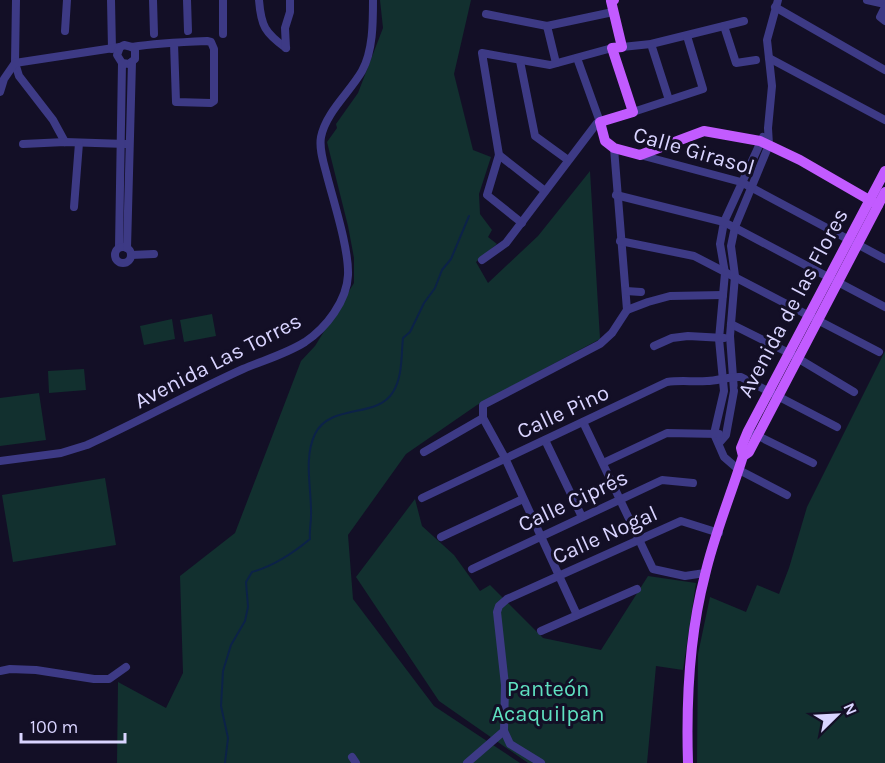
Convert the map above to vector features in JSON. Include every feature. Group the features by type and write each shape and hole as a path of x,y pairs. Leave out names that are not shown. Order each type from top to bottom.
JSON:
{"main road":[{"path":"600,122 633,112 617,48 611,0"},
{"name":"Calle Girasol","path":"600,122 605,141 614,148 640,155"},
{"path":"640,155 704,131 764,143 801,160 878,205"},
{"name":"Avenida de las Flores","path":"878,205 885,171"},
{"name":"Avenida de las Flores","path":"688,763 691,655 705,573 743,456 749,452 752,434 853,241 885,192"}],"street":[{"path":"16,0 15,63 19,76 53,120 65,142"},
{"path":"65,31 67,0"},
{"path":"111,0 117,55 122,63 125,250 154,254"},
{"path":"153,0 154,34"},
{"path":"187,0 188,31"},
{"path":"223,0 223,34"},
{"path":"259,0 260,19 270,37 286,48 285,28 290,12 290,0"},
{"name":"Avenida Las Torres","path":"0,461 61,453 87,445 244,369 276,357 305,342 328,321 346,288 348,274 345,250 322,155 321,138 325,126 363,69 373,28 373,0"},
{"path":"867,0 885,6 880,17 885,21"},
{"path":"719,443 726,435 734,391 730,336 735,276 731,246 735,227 752,187 768,129 772,86 767,40 777,3 885,70"},
{"path":"486,14 547,26 613,12"},
{"path":"522,223 487,195 499,155 482,53 550,65 617,48 651,44 687,36 744,21"},
{"path":"547,26 556,63"},
{"path":"724,26 736,63 756,60"},
{"path":"633,112 703,89 687,36"},
{"path":"0,92 2,80 15,63 124,45 207,41 213,45 214,101 211,103 176,102 174,43"},
{"path":"651,44 669,100"},
{"path":"125,144 132,62 136,54 132,46"},
{"path":"482,260 506,243 568,159 600,122 577,58"},
{"path":"769,58 885,120"},
{"path":"520,61 535,136 568,159"},
{"path":"122,63 132,62"},
{"path":"23,144 65,142 125,144"},
{"path":"74,207 79,143"},
{"path":"764,143 741,182 724,222 720,244 725,273 719,339 724,391 714,434 724,457 739,470 787,495"},
{"path":"577,615 505,458 483,418 483,405 600,344 612,333 627,310 614,148"},
{"path":"499,155 545,191"},
{"name":"Calle Girasol","path":"640,155 741,182 885,259"},
{"path":"616,195 724,222 885,307"},
{"path":"621,241 694,256 879,352"},
{"path":"626,291 641,292"},
{"path":"627,310 670,296 723,295"},
{"path":"731,324 793,356 855,393"},
{"path":"654,346 672,338 719,339 730,336"},
{"path":"734,376 741,377 837,427"},
{"name":"Calle Pino","path":"422,498 668,382 707,381 734,376"},
{"path":"424,452 483,418"},
{"path":"583,422 653,569 685,576 705,573"},
{"path":"603,463 667,433 726,435"},
{"path":"752,434 813,464"},
{"path":"544,440 582,517"},
{"name":"Calle Ciprés","path":"472,569 662,480 693,483"},
{"path":"441,537 523,499"},
{"name":"Calle Nogal","path":"504,731 505,685 497,612 499,606 507,599 681,521 719,532"},
{"path":"541,631 638,589"},
{"path":"0,671 36,670 108,679 126,667"},
{"path":"467,763 504,731 510,744 541,763"}],"green space":[{"path":"380,0 471,0 454,74 473,150 491,157 479,194 480,214 492,230 488,237 497,244 476,262 488,283 538,236 590,171 600,339 477,405 406,454 348,535 353,599 434,706 520,763 117,763 118,682 166,708 183,673 180,576 235,533 301,361 315,346 354,283 354,258 348,226 327,142 337,128 336,124 358,93 383,28"},
{"path":"212,314 216,336 184,342 180,320"},
{"path":"172,319 175,339 144,345 140,326"},
{"path":"885,351 885,763 697,763 698,654 710,597 746,612 757,585 779,594 807,507"},
{"path":"84,369 86,390 49,393 48,371"},
{"path":"39,393 46,440 0,446 0,398"},
{"path":"105,478 116,545 13,562 2,495"},
{"name":"Panteón Acaquilpan","path":"415,499 422,526 454,555 480,591 490,585 543,638 601,650 648,576 696,583 683,670 656,666 647,763 528,763 439,701 356,577"}],"waterway":[{"path":"225,763 228,738 221,706 223,671 231,645 245,621 248,607 246,582 252,572 282,559 310,539 309,454 315,434 322,424 331,418 376,406 393,392 400,372 403,338 410,332 424,303 435,288 442,270 451,259 469,216"}]}
